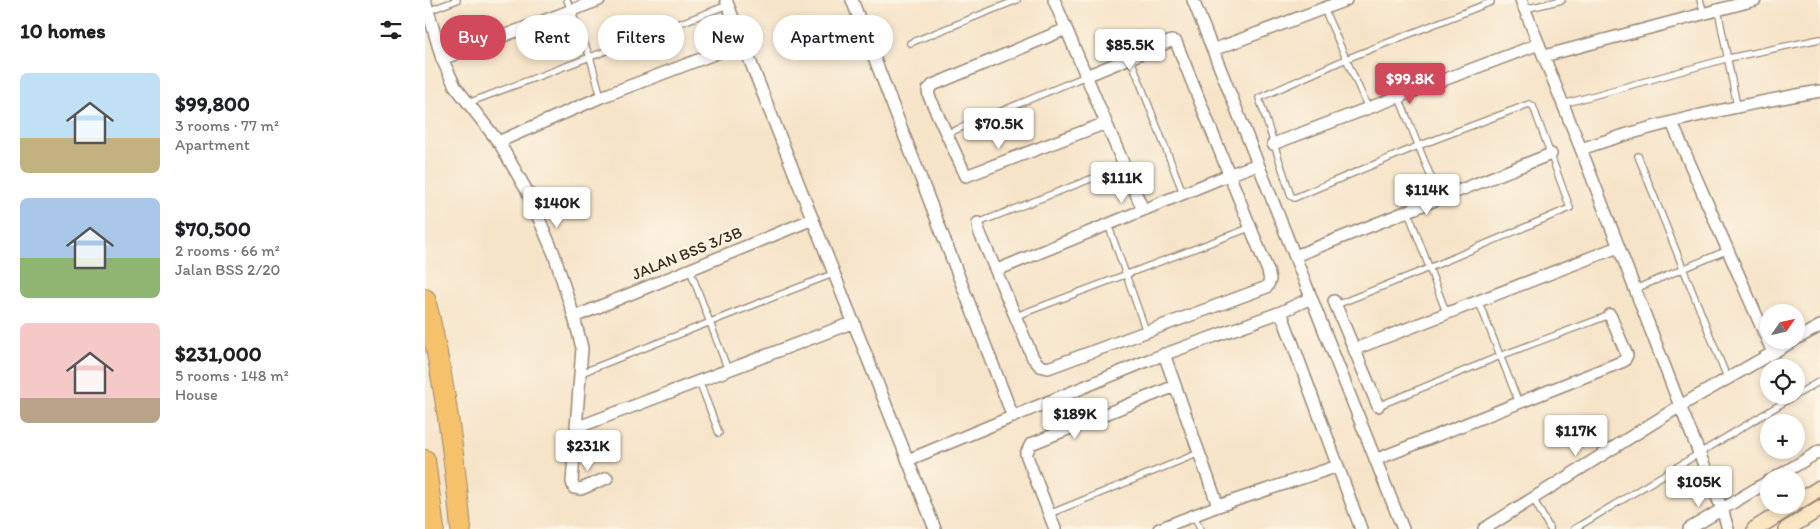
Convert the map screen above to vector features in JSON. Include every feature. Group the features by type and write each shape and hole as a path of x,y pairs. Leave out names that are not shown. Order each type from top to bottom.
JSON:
{"highway":[{"path":"425,299 445,395 455,460 461,529"},
{"path":"425,460 434,529"}],"street":[{"path":"506,32 570,6 599,0"},
{"path":"852,0 1013,417"},
{"path":"1054,0 1143,210"},
{"path":"1193,0 1403,529"},
{"path":"1213,50 1346,0"},
{"path":"1544,56 1755,0"},
{"path":"727,3 732,15"},
{"path":"1523,5 1581,149 1679,406 1722,509 1728,529"},
{"path":"426,6 440,52"},
{"path":"1066,29 933,85 928,90 945,134 966,176 1106,123"},
{"path":"978,223 979,231 1033,358 1039,366 1048,368 1267,287 1270,280 1269,271 1176,42 1171,41 1086,76"},
{"path":"1273,144 1539,44"},
{"path":"442,60 455,86 498,142 527,191 554,254 574,317 582,348 572,482 574,488 581,489 607,478"},
{"path":"498,142 601,97 698,60"},
{"path":"750,60 935,529"},
{"path":"1581,149 1622,135 1737,106 1820,91"},
{"path":"1672,123 1773,353"},
{"path":"1295,256 1407,209 1551,154"},
{"path":"997,270 1258,164"},
{"name":"JALAN BSS 3/3B","path":"574,317 813,219"},
{"path":"1355,349 1618,247"},
{"path":"908,460 1164,354 1281,312 1311,298"},
{"path":"1335,303 1378,406"},
{"path":"1281,312 1361,529"},
{"path":"1375,460 1627,358 1610,315"},
{"path":"576,428 854,322"},
{"path":"1805,336 1819,329"},
{"path":"1484,529 1534,500 1679,406 1780,349"},
{"path":"1164,354 1218,506"},
{"path":"1055,529 1026,454 1031,444 1175,386"},
{"path":"1790,469 1820,451"},
{"path":"1159,529 1218,506 1338,466"},
{"path":"1689,529 1760,486"},
{"path":"1805,498 1820,488"},
{"path":"1787,529 1820,508"},
{"path":"1755,529 1779,514"}],"lane":[{"path":"426,6 457,0"},
{"path":"910,43 1017,0"},
{"path":"1523,5 1563,0"},
{"path":"1701,0 1705,13"},
{"path":"1335,303 1429,268 1570,208 1533,106 1529,104 1418,146 1294,198 1291,196 1259,98 1346,59 1491,2"},
{"path":"469,103 727,3"},
{"path":"570,6 590,57 601,97"},
{"path":"1324,8 1368,108"},
{"path":"1718,10 1737,106"},
{"path":"1563,104 1729,58 1820,39"},
{"path":"1130,57 1183,193"},
{"path":"945,134 1086,76"},
{"path":"1398,96 1439,197"},
{"path":"1638,156 1728,380"},
{"path":"978,223 1124,166"},
{"path":"1407,209 1447,312"},
{"path":"1108,224 1147,331"},
{"path":"1016,316 1251,227"},
{"path":"1635,289 1727,250"},
{"path":"690,270 728,370"},
{"path":"580,374 835,273"},
{"path":"1478,300 1519,403"},
{"path":"1378,406 1500,356 1610,315"},
{"path":"1805,390 1820,381"},
{"path":"699,382 719,432"},
{"path":"1574,529 1781,404"},
{"path":"1049,514 1199,454"},
{"path":"1534,500 1550,529"},
{"path":"1194,515 1200,529"}]}
